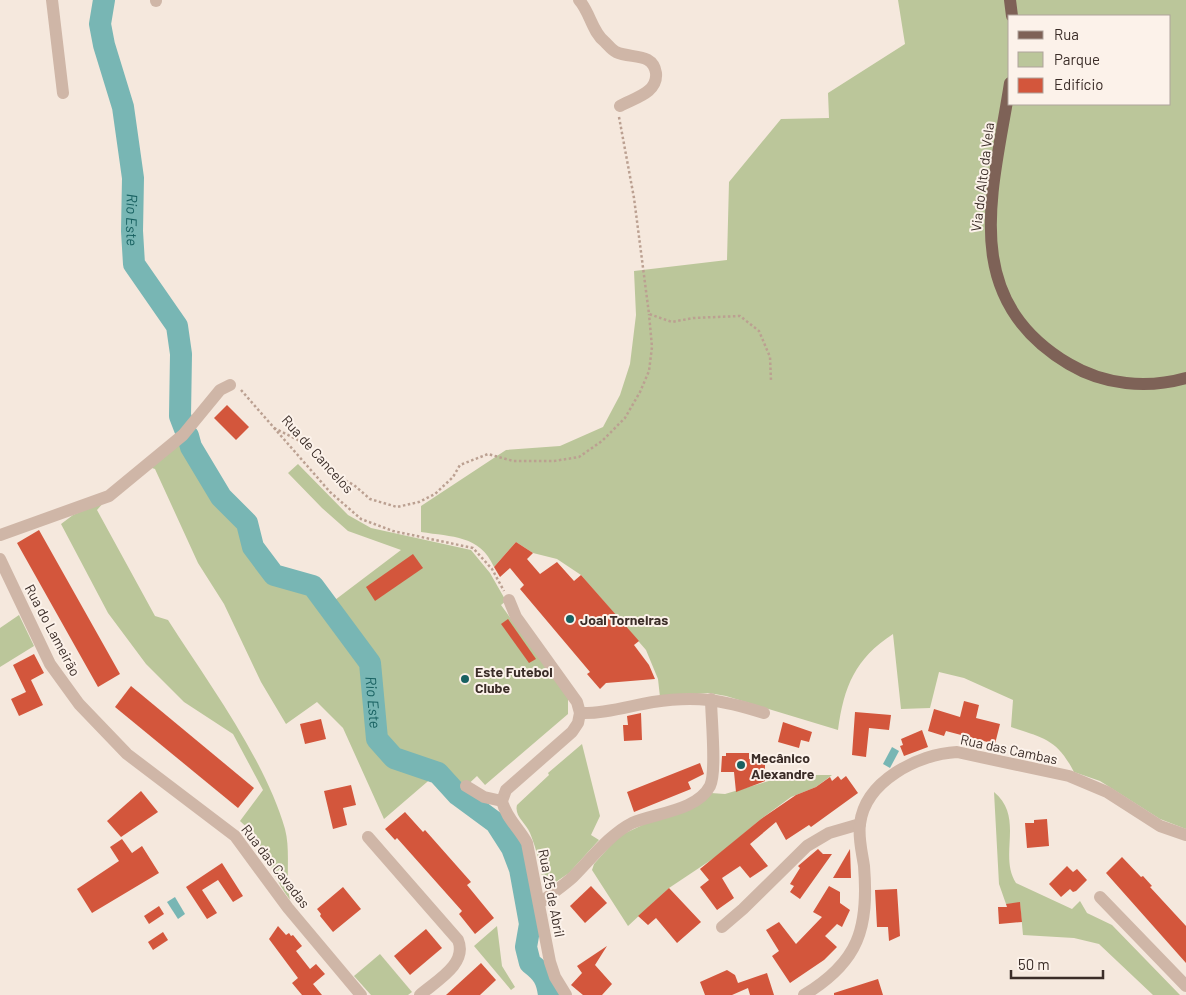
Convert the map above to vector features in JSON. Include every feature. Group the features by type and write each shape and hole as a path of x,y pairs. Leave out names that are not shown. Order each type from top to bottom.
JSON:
{"main road":[{"path":"1010,0 1012,15"},
{"name":"Via do Alto da Vela","path":"1008,97 990,225 995,272 1008,304 1037,341 1078,370 1108,381 1127,383 1162,383 1186,378"}],"street":[{"path":"52,0 62,93"},
{"path":"578,0 583,5 601,39 616,52 648,60 655,66 657,80 652,90 620,106"},
{"path":"0,535 109,496 183,435 220,390 230,385"},
{"name":"Rua do Lameirão","path":"0,559 40,643 63,684 94,723 127,754"},
{"path":"466,786 484,797 502,801 506,790 572,732 578,723 580,713 571,692 516,617 509,600"},
{"path":"580,713 600,712 656,702 711,699 724,700 764,713"},
{"path":"540,903 571,879 620,831 642,820 666,814 705,794 713,777 711,699"},
{"name":"Rua das Cambas","path":"804,995 839,968 854,949 860,936 865,904 860,824 867,803 882,783 913,764 944,752 957,752 1069,776 1107,792 1160,826 1186,835"},
{"name":"Rua das Cavadas","path":"127,754 235,836 288,908 361,995"},
{"name":"Rua 25 de Abril","path":"502,801 507,815 522,833 527,843 550,962 555,977 566,995"},
{"path":"722,927 807,846 829,833 860,824"},
{"path":"368,837 458,940 460,946 458,960 420,995"},
{"path":"1100,896 1186,986"}],"path":[{"path":"274,428 302,442 336,476 354,485 370,500 397,507 419,502 434,494 452,478 460,465 488,454 514,461 554,461 579,458 602,441 626,418 640,392 649,371 652,346 634,198 619,124 620,106"},
{"path":"649,314 672,322 693,318 740,316 759,331 770,357 771,382"},
{"name":"Rua de Cancelos","path":"230,385 244,393 340,502 360,519 393,531 473,548 492,569 509,600"}],"green space":[{"path":"898,0 1186,0 1186,829 1160,819 1100,781 1074,772 1062,753 1048,741 1011,727 1013,700 964,678 939,672 930,708 901,709 893,634 869,653 860,664 848,687 838,730 726,696 709,693 660,697 658,679 646,650 581,575 557,559 533,553 516,542 494,567 481,549 473,543 464,539 421,532 421,506 506,450 560,446 603,427 620,395 630,364 636,315 634,271 727,260 729,182 781,119 829,118 828,93 905,44"},
{"path":"182,439 214,495 242,526 249,546 270,577 311,590 366,665 372,738 392,761 434,776 384,819 343,728 317,702 286,724 261,682 224,604 198,563 155,469 149,467"},
{"name":"Este Futebol Clube","path":"298,464 348,515 371,528 471,550 490,573 506,601 501,605 568,698 568,714 485,785 477,776 461,791 440,770 397,753 381,734 373,661 331,603 401,550 348,531 322,508 288,473"},
{"path":"104,502 97,510 155,616 168,620 234,721 264,775 276,802 287,838 290,900 256,839 240,821 263,790 233,734 184,702 146,664 108,613 61,524 73,515"},
{"path":"19,615 34,646 0,667 0,628"},
{"path":"582,744 600,816 591,835 599,840 569,873 547,888 544,887 539,860 528,829 517,813 517,805 549,775 548,773"},
{"path":"789,775 832,775 816,787 791,797 761,819 717,856 669,888 628,926 592,870 594,864 619,836 711,793 725,794"},
{"path":"994,792 1003,802 1008,813 1010,825 1009,861 1016,883 1072,909 1080,901 1087,913 1112,925 1180,995 1153,995 1099,944 1074,938 1023,935 1020,903 1006,904 999,884"},
{"path":"497,926 502,966 515,987 511,990 474,946"},
{"path":"380,954 412,992 408,995 371,995 354,976"}],"water":[{"path":"892,747 899,751 890,768 883,764"},
{"path":"175,897 185,914 178,919 167,902"}],"building":[{"path":"227,405 249,427 236,440 214,418"},
{"path":"39,530 120,674 98,687 17,543"},
{"path":"516,542 533,553 527,559 540,574 557,562 574,581 581,575 639,641 634,645 649,665 655,679 606,683 600,689 587,674 590,672 520,589 524,585 510,568 500,577 494,567"},
{"path":"413,554 423,568 375,601 366,587"},
{"path":"508,619 536,659 529,663 501,624"},
{"path":"34,654 44,673 31,680 43,705 19,716 11,699 26,692 13,665"},
{"path":"131,686 254,788 238,808 115,707"},
{"path":"964,701 979,705 976,718 1000,724 995,744 946,731 944,736 928,731 934,709 960,717"},
{"path":"855,712 891,715 889,730 869,728 866,757 852,755"},
{"path":"641,713 642,740 624,741 623,725 628,725 627,716"},
{"path":"321,719 326,739 305,744 300,724"},
{"path":"783,722 812,732 809,742 801,740 799,748 778,742"},
{"path":"922,730 928,747 904,756 900,746 903,745 901,739"},
{"path":"726,753 749,753 749,759 765,758 765,781 736,792 734,772 721,772 722,756 726,756"},
{"path":"700,763 704,774 688,782 691,789 634,812 627,792"},
{"path":"838,776 841,780 846,776 858,793 811,827 809,825 786,840 776,822 750,844 768,866 750,878 740,866 722,878 734,898 717,910 700,887 709,880 700,869 761,819 796,795 816,787 830,777 832,781"},
{"path":"351,785 356,805 343,808 347,825 333,829 324,791"},
{"path":"141,791 158,812 121,837 107,821"},
{"path":"405,812 423,832 425,830 471,882 467,885 494,918 475,934 459,914 462,911 397,838 395,840 385,829"},
{"path":"1047,819 1049,846 1027,848 1025,823 1034,823 1034,820"},
{"path":"122,839 132,853 142,846 159,873 92,913 77,889 119,861 110,847"},
{"path":"818,849 823,854 832,854 800,899 790,892 794,886 790,884 800,868 798,866"},
{"path":"850,849 851,878 833,878"},
{"path":"1122,857 1141,877 1143,876 1152,886 1150,887 1186,926 1186,963 1106,873"},
{"path":"222,863 243,896 233,902 218,880 202,890 217,913 207,919 186,887"},
{"path":"1067,866 1073,872 1077,869 1087,880 1076,891 1073,892 1070,889 1061,897 1049,884"},
{"path":"591,886 607,903 585,923 570,906"},
{"path":"829,886 840,892 840,903 850,910 842,927 837,924 825,936 837,947 824,960 790,983 772,956 779,951 766,930 779,922 796,944 822,917 813,912"},
{"path":"343,887 361,909 333,932 320,916 321,914 317,909"},
{"path":"669,888 701,922 677,943 656,918 648,925 638,916"},
{"path":"897,889 900,936 889,941 888,927 877,927 875,890"},
{"path":"1020,902 1022,922 999,924 998,907 1007,907 1006,904"},
{"path":"159,906 164,914 149,924 144,916"},
{"path":"278,926 286,935 289,933 291,936 293,935 302,946 296,951 310,969 316,964 325,974 313,984 322,995 302,995 292,983 298,978 269,939"},
{"path":"426,929 442,948 410,975 394,956"},
{"path":"163,932 168,940 153,950 148,942"},
{"path":"607,946 595,965 612,984 602,995 583,995 571,985 582,973 577,966"},
{"path":"481,963 496,980 480,995 446,995"},
{"path":"727,970 735,975 738,983 767,973 774,995 750,995 748,988 732,995 705,995 700,982"},
{"path":"878,979 883,995 834,995 834,993"}],"waterway":[{"name":"Rio Este","path":"104,0 100,24 104,45 123,107 133,178 132,231 134,264 177,326 181,354 180,416 185,429"},
{"name":"Rio Este","path":"188,436 191,447 221,497 247,523 253,547 274,575 313,586 370,663 377,739 394,758 438,773 458,795 496,823 512,848 520,869 530,924 526,947 530,963 544,977 549,995"}],"place":[{"name":"Joal Torneiras","path":"570,619"},
{"name":"Este Futebol Clube","path":"465,679"},
{"name":"Mecânico Alexandre","path":"741,765"}]}
